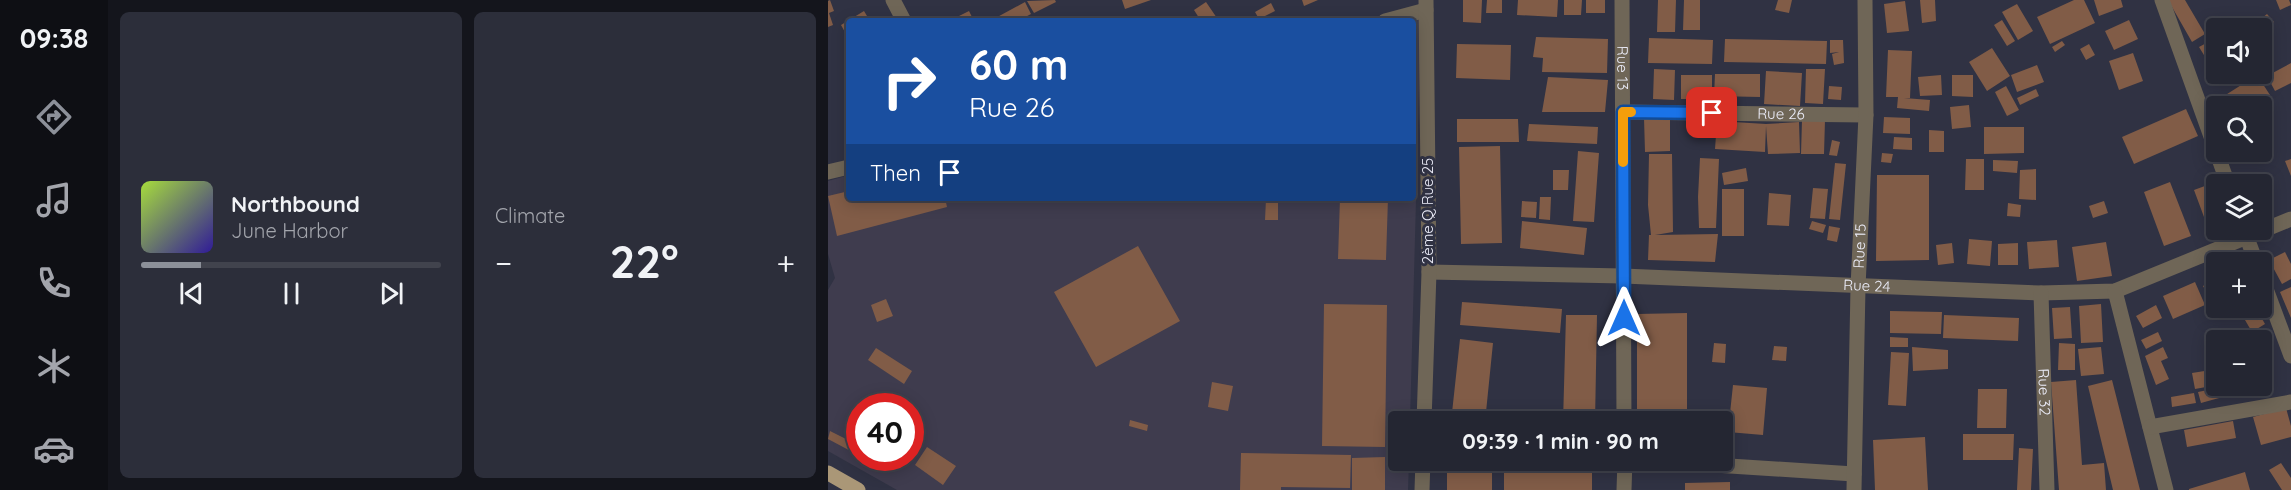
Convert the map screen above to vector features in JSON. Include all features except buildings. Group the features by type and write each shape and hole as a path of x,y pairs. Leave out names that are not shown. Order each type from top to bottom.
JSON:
{"main road":[{"path":"828,473 858,490"}],"street":[{"path":"893,0 902,18"},
{"name":"Rue 13","path":"1622,0 1624,411"},
{"name":"Rue 15","path":"1854,490 1858,287 1866,115 1865,0"},
{"path":"2162,0 2224,174"},
{"path":"1393,18 1426,5"},
{"name":"2ème Q Rue 25","path":"1424,411 1429,272 1426,5"},
{"name":"Rue 26","path":"1623,112 1866,115"},
{"path":"828,172 846,168"},
{"name":"Rue 24","path":"2272,225 2291,219"},
{"name":"Rue 24","path":"1429,272 1623,276 2041,293 2115,291 2232,240"},
{"path":"2115,291 2166,490"},
{"name":"Rue 32","path":"2041,293 2047,490"},
{"path":"2272,305 2291,356"},
{"path":"2150,427 2291,402"},
{"path":"1733,466 1854,474"},
{"path":"1422,490 1423,471"},
{"path":"1624,490 1625,471"}],"shaded area":[{"path":"1421,17 1416,201 1416,20"},
{"path":"846,176 846,201 1416,201 1410,411 1388,411 1388,471 1409,471 1408,490 897,490 863,471 924,471 924,393 846,393 846,461 828,451 828,290 835,278 828,254 828,181"}],"slow traffic":[{"path":"1623,162 1623,112 1631,112"}],"route":[{"path":"1624,318 1623,112 1712,113"}]}
